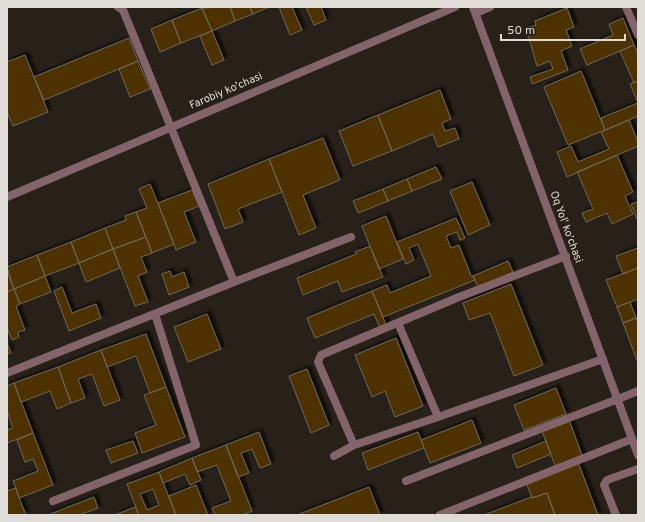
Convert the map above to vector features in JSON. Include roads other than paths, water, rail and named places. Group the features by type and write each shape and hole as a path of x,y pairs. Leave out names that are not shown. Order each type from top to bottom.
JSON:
{"street":[{"path":"118,7 123,10 172,126 234,282"},
{"name":"Farobiy ko'chasi","path":"7,197 455,7"},
{"path":"474,10 490,7"},
{"path":"626,7 638,35"},
{"name":"Oq Yol' ko'chasi","path":"474,10 566,256 638,455"},
{"path":"7,373 351,236"},
{"path":"354,445 318,362 321,356 459,297 566,256"},
{"path":"53,501 196,445 155,314"},
{"path":"398,323 438,417"},
{"path":"334,456 354,445 603,359"},
{"path":"406,480 638,391"},
{"path":"440,515 632,439"},
{"path":"616,515 604,485 607,480 638,470"}]}
